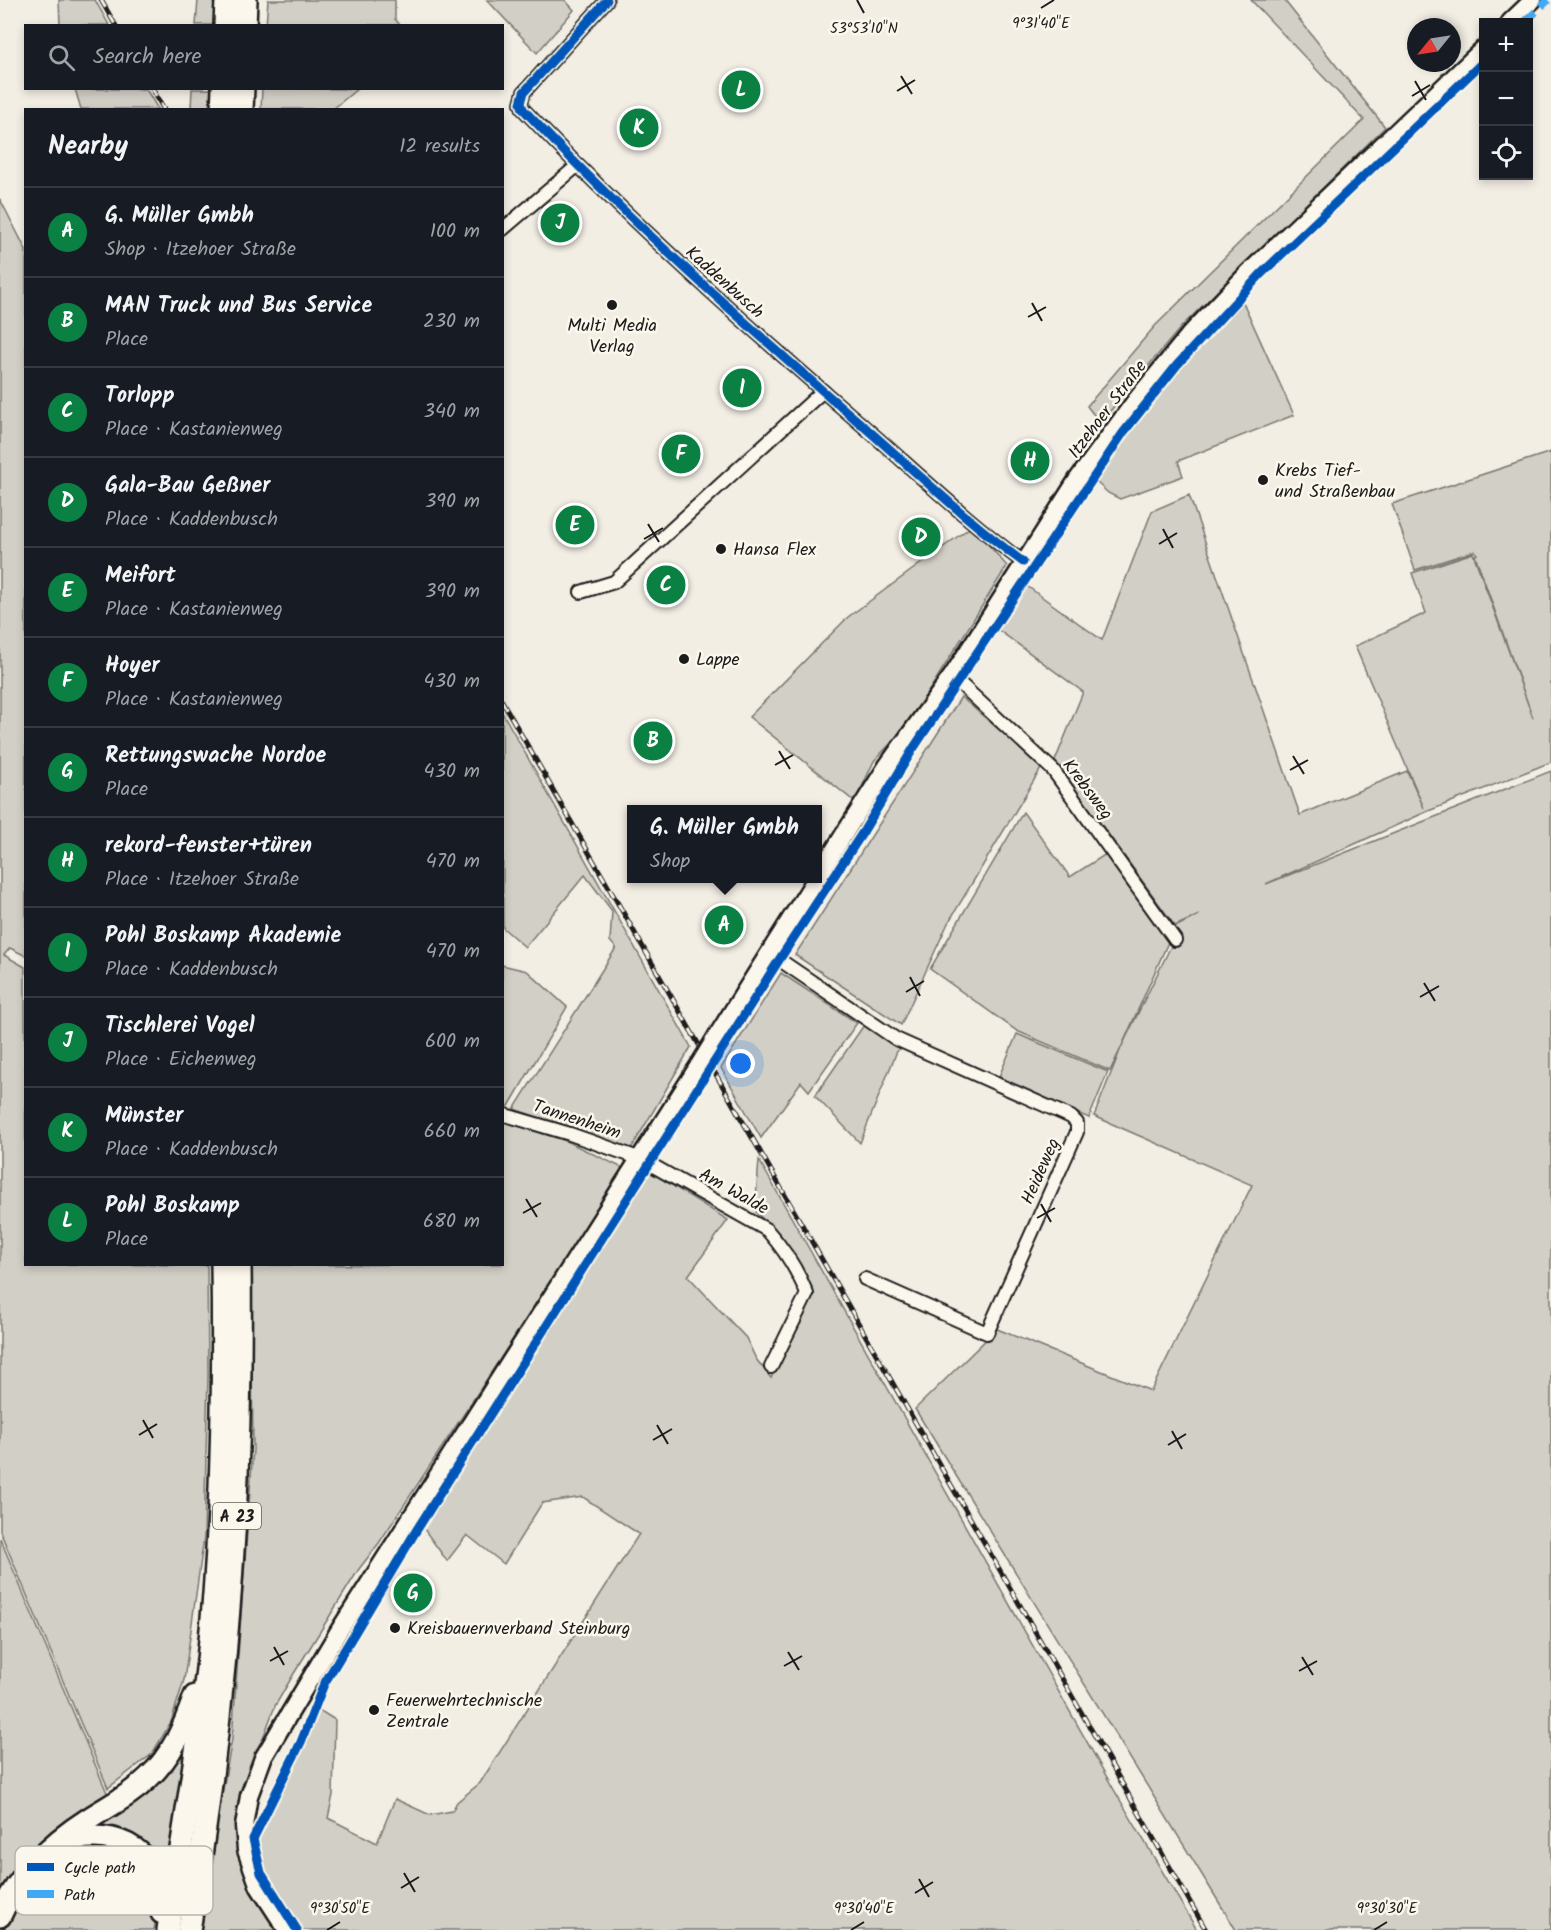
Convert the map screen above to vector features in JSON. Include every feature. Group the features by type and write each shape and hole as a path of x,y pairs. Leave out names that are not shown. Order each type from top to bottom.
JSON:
{"highway":[{"path":"225,24 226,0"},
{"path":"245,24 246,0"},
{"path":"222,108 223,90"},
{"path":"242,108 243,90"},
{"name":"A 23","path":"181,1846 208,1659 219,1524 222,1266"},
{"name":"A 23","path":"201,1846 220,1707 236,1525 240,1266"},
{"path":"54,1846 65,1835 127,1795 164,1760 179,1738 208,1659"},
{"path":"56,1846 63,1842 94,1835 108,1836 128,1846"},
{"path":"0,1916 15,1889"},
{"path":"161,1930 162,1915"},
{"name":"A 23","path":"168,1930 170,1915"},
{"name":"A 23","path":"189,1930 191,1915"}],"main road":[{"path":"1514,18 1533,0"},
{"name":"Itzehoer Straße","path":"822,871 887,766 952,676 1023,562 1084,471 1136,400 1190,334 1302,219 1479,53"},
{"name":"Itzehoer Straße","path":"287,1930 259,1887 246,1850 244,1826 249,1796 263,1758 340,1629 815,883"}],"street":[{"name":"Kaddenbusch","path":"607,0 522,96 523,109 577,166 678,262 823,391 1023,562"},
{"path":"504,228 577,166"},
{"path":"581,592 614,582 823,391"},
{"name":"Krebsweg","path":"952,676 1053,770 1175,940"},
{"name":"Heideweg","path":"771,954 896,1039 1071,1117 1077,1124 1077,1132 987,1333 865,1280"},
{"name":"Tannenheim","path":"504,1115 570,1134 641,1159"},
{"name":"Am Walde","path":"641,1159 767,1230 783,1247 796,1268 807,1294 771,1367"}],"shaded area":[{"path":"59,0 95,0 108,24 60,24"},
{"path":"198,0 215,0 214,24 196,24"},
{"path":"268,0 395,0 395,19 399,24 266,24"},
{"path":"487,0 565,0 574,10 537,53"},
{"path":"1251,0 1284,0 1385,127 1182,326 1100,423 1087,406 1155,326 1364,120"},
{"path":"75,90 147,90 157,108 81,108"},
{"path":"192,90 211,90 209,108 191,108"},
{"path":"262,90 356,90 334,108 261,108"},
{"path":"0,199 24,246 24,955 10,948 4,955 24,966 24,1266 207,1266 208,1374 204,1537 184,1680 171,1722 152,1754 108,1788 0,1531"},
{"path":"1242,300 1294,415 1178,461 1183,476 1120,499 1108,493 1093,479 1140,416"},
{"path":"1551,452 1551,762 1426,812 1266,884 1551,771 1551,1930 1236,1930 915,1409 997,1329 1151,1391 1252,1185 1094,1116 1121,1048 1171,946 1175,927 1199,915 1175,926 1055,761 1083,692 997,629 1024,584 1102,640 1152,511 1189,495 1300,815 1407,771 1424,808 1355,646 1426,613 1412,573 1473,553 1533,718 1475,555 1477,554 1474,551 1415,570 1392,504"},
{"path":"972,526 1007,566 907,726 874,761 855,802 749,717 848,617"},
{"path":"961,697 1042,767 948,923 901,1025 795,955"},
{"path":"504,716 691,1047 631,1149 514,1109 616,948 610,941 612,911 585,875 525,947 504,929"},
{"path":"1023,812 1070,877 1106,854 1169,940 1110,1071 1017,1031 930,969"},
{"path":"504,965 527,971 567,1007 509,1106 504,1105"},
{"path":"781,973 857,1023 809,1091 801,1082 761,1138 721,1068"},
{"path":"864,1025 899,1046 860,1143 815,1096"},
{"path":"1017,1034 1108,1072 1089,1118 998,1079"},
{"path":"504,1121 566,1141 625,1169 379,1543 359,1569 275,1706 257,1754 239,1850 252,1890 278,1930 198,1930 201,1915 213,1915 213,1846 232,1739 253,1449 251,1266 504,1266"},
{"path":"759,1160 1113,1788 1197,1930 299,1930 262,1872 255,1838 316,1708 335,1720 333,1795 328,1818 377,1843 395,1799 430,1815 452,1811 457,1802 480,1783 639,1534 583,1497 542,1503 504,1564 467,1535 447,1561 421,1525 646,1169 728,1220 688,1276 746,1338 756,1359 771,1378 812,1292 785,1242 755,1211"},
{"path":"0,1538 110,1800 58,1846 15,1846 15,1884 0,1897"},
{"path":"188,1729 171,1846 111,1846 74,1834"},
{"path":"89,1840 110,1846 72,1846"},
{"path":"15,1904 15,1915 156,1915 154,1930 2,1930 8,1913"}],"railway":[{"path":"101,0 115,24"},
{"path":"153,90 163,108"},
{"path":"504,704 1206,1930"}],"marked path":[{"path":"1529,18 1548,0"}],"cycle path":[{"path":"607,0 524,92 521,103 523,109 604,191 731,309 961,512 1023,562"},
{"path":"297,1930 261,1873 253,1839 301,1742 324,1684 416,1531 779,960 863,832 913,749 1123,433 1177,365 1261,274 1479,66"}],"place":[{"name":"Pohl Boskamp","path":"741,90"},
{"name":"Münster","path":"639,128"},
{"name":"Tischlerei Vogel","path":"560,223"},
{"name":"Multi Media Verlag","path":"612,305"},
{"name":"Pohl Boskamp Akademie","path":"742,388"},
{"name":"Hoyer","path":"681,454"},
{"name":"rekord-fenster+türen","path":"1030,461"},
{"name":"Krebs Tief- und Straßenbau","path":"1263,480"},
{"name":"Meifort","path":"575,525"},
{"name":"Gala-Bau Geßner","path":"921,537"},
{"name":"Hansa Flex","path":"721,549"},
{"name":"Torlopp","path":"666,585"},
{"name":"Lappe","path":"684,659"},
{"name":"MAN Truck und Bus Service","path":"653,741"},
{"name":"G. Müller Gmbh","path":"724,925"},
{"name":"Rettungswache Nordoe","path":"413,1593"},
{"name":"Kreisbauernverband Steinburg","path":"395,1628"},
{"name":"Feuerwehrtechnische Zentrale","path":"374,1710"}]}
